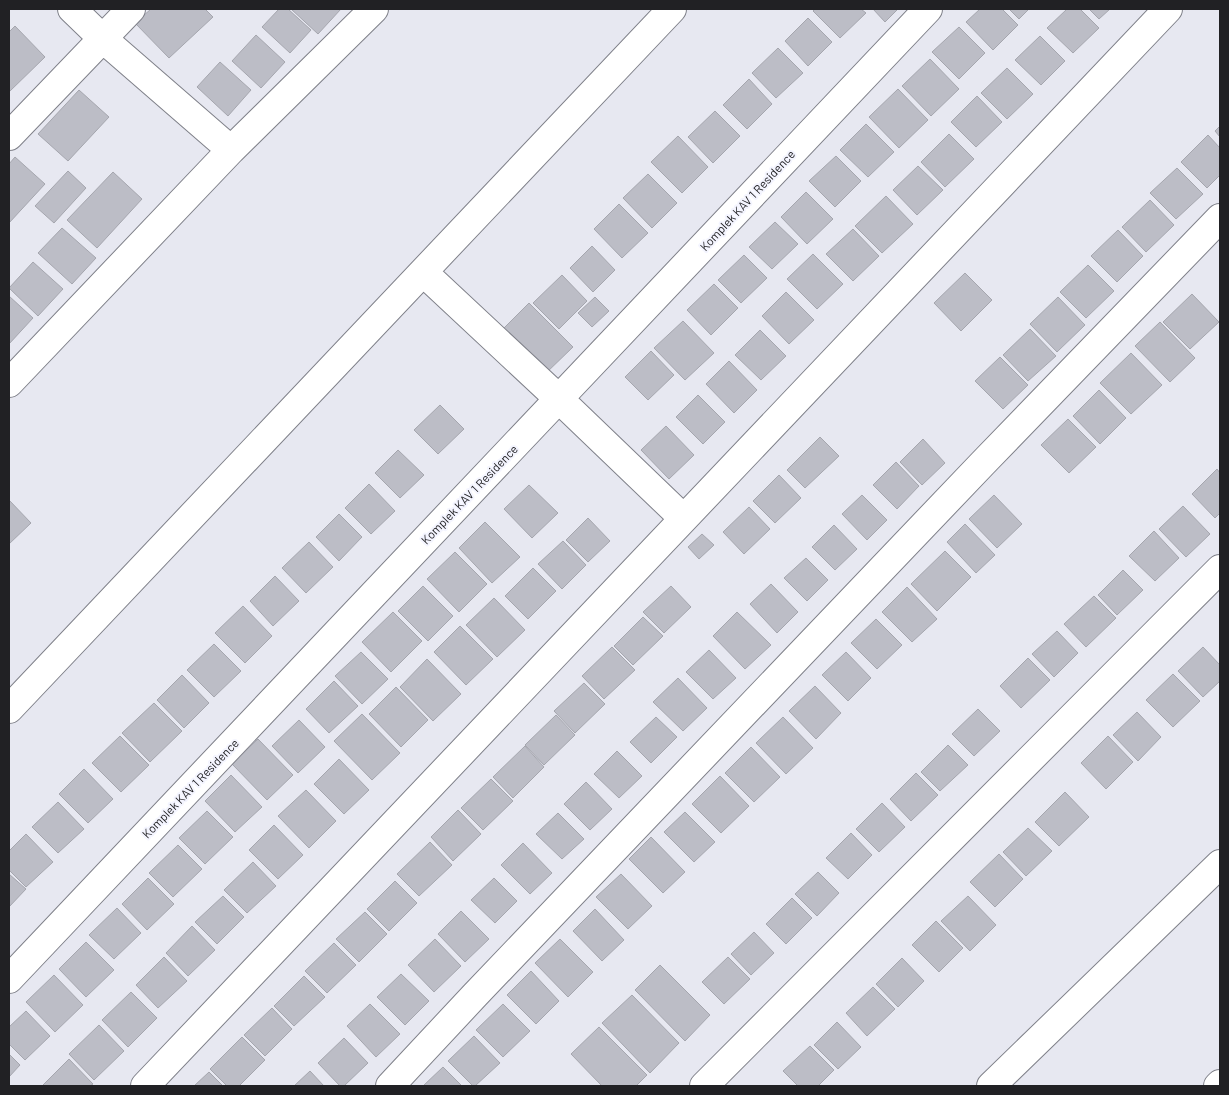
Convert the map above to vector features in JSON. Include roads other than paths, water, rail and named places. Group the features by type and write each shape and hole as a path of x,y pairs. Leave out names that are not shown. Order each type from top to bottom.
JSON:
{"street":[{"path":"72,9 102,38 231,150"},
{"path":"9,136 131,9"},
{"path":"9,383 231,150 374,9"},
{"path":"9,708 672,9"},
{"name":"Komplek KAV 1 Residence","path":"9,979 928,9"},
{"path":"145,1086 1168,9"},
{"path":"390,1086 982,463 1220,218"},
{"path":"423,272 683,518"},
{"path":"704,1086 1220,569"},
{"path":"991,1086 1220,864"}]}
